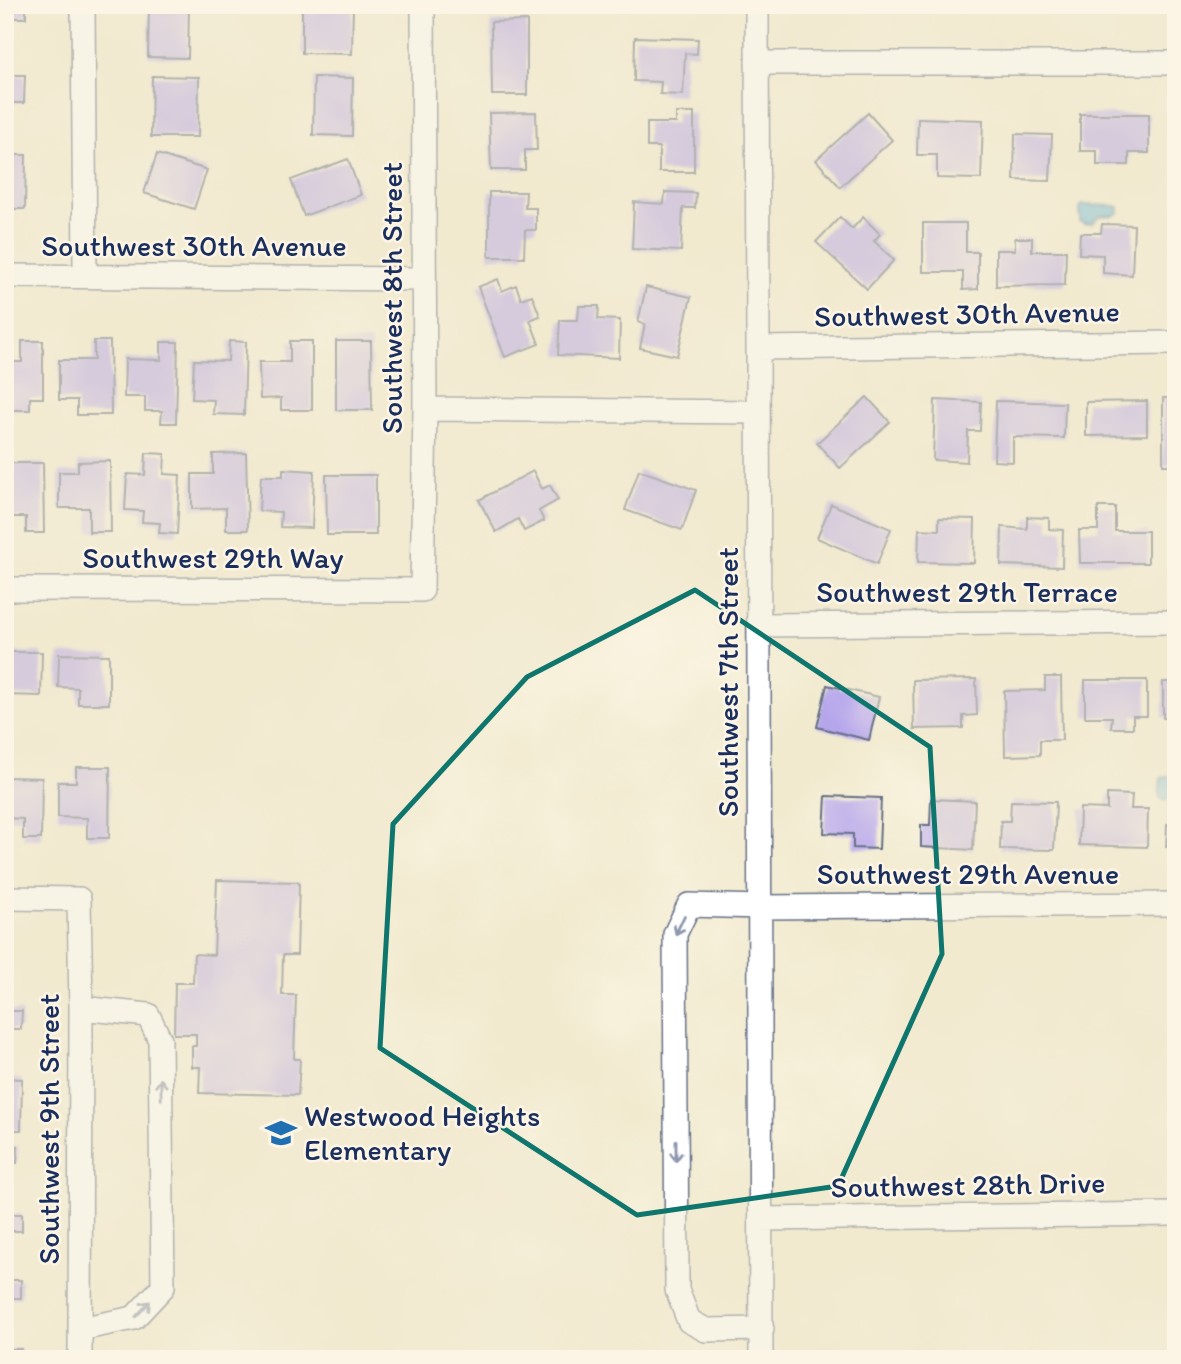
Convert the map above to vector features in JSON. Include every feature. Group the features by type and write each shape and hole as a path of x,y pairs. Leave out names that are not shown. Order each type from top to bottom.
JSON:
{"street":[{"path":"83,5 85,276"},
{"name":"Southwest 8th Street","path":"422,590 425,410 423,5"},
{"name":"Southwest 7th Street","path":"757,5 761,1359"},
{"path":"757,63 1176,63"},
{"name":"Southwest 30th Avenue","path":"5,276 424,279"},
{"name":"Southwest 30th Avenue","path":"758,348 1176,344"},
{"path":"425,410 758,412"},
{"name":"Southwest 29th Way","path":"5,589 422,590"},
{"name":"Southwest 29th Terrace","path":"759,625 1176,622"},
{"name":"Southwest 9th Street","path":"5,898 79,898 80,1359"},
{"name":"Southwest 29th Avenue","path":"762,1329 706,1330 689,1321 677,1290 675,934 689,905 760,907 1176,904"},
{"path":"80,1329 134,1318 163,1287 160,1040 148,1015 81,1008"},
{"name":"Southwest 28th Drive","path":"761,1219 1176,1214"}],"highlighted area":[{"path":"695,590 930,747 942,954 838,1186 637,1215 380,1048 393,824 527,677"}],"water":[{"path":"1082,205 1117,206 1119,213 1102,216 1093,223 1085,224 1080,222"},
{"path":"1176,771 1176,787 1171,799 1161,799 1161,778"}],"building":[{"path":"5,5 26,5 26,18 5,18"},
{"path":"149,5 189,5 188,58 148,57"},
{"path":"302,5 353,5 352,54 302,53"},
{"path":"1023,5 1057,5 1057,9 1023,8"},
{"path":"527,21 527,95 492,95 491,22"},
{"path":"635,37 698,39 697,54 685,53 683,95 660,94 661,82 634,81"},
{"path":"5,75 25,75 24,103 5,103"},
{"path":"152,76 199,77 198,137 151,137"},
{"path":"314,77 353,78 352,136 313,135"},
{"path":"536,112 537,150 525,150 525,170 491,170 489,113"},
{"path":"676,113 694,113 694,172 659,172 659,147 647,147 647,123 676,123"},
{"path":"868,113 892,140 840,187 816,160"},
{"path":"1080,114 1149,114 1149,153 1129,153 1129,165 1097,165 1097,151 1080,151"},
{"path":"918,118 983,120 981,179 937,178 937,155 917,155"},
{"path":"1015,134 1052,135 1050,181 1014,180"},
{"path":"157,154 207,170 194,209 144,193"},
{"path":"5,155 26,155 25,209 6,209"},
{"path":"348,159 361,195 304,216 291,180"},
{"path":"489,192 526,192 525,208 536,208 536,230 525,230 524,257 489,257"},
{"path":"665,192 696,193 695,208 683,208 681,251 632,249 634,202 664,204"},
{"path":"840,217 852,229 863,217 880,234 874,241 894,260 867,289 816,242"},
{"path":"923,223 966,223 966,252 978,252 978,289 963,290 963,272 923,272"},
{"path":"1102,224 1134,225 1132,275 1103,273 1103,255 1079,254 1080,233 1101,233"},
{"path":"1015,238 1032,238 1032,251 1066,251 1065,285 996,286 996,250 1015,250"},
{"path":"498,279 502,291 516,285 521,299 532,295 540,316 530,320 539,344 505,357 478,287"},
{"path":"646,287 691,297 677,356 640,348 645,324 638,322"},
{"path":"579,306 599,306 598,319 620,320 619,358 558,355 560,320 578,320"},
{"path":"22,341 43,341 43,398 30,398 30,410 11,410 11,397 5,397 5,362 22,362"},
{"path":"94,341 110,341 111,415 77,415 77,400 59,400 59,360 94,360"},
{"path":"229,341 246,342 244,415 213,414 214,400 192,399 194,360 228,361"},
{"path":"290,341 312,341 312,410 281,410 281,398 260,399 259,362 290,362"},
{"path":"336,341 371,341 372,410 336,410"},
{"path":"161,342 178,342 176,423 161,423 162,411 145,411 145,397 124,397 125,359 161,360"},
{"path":"867,397 890,422 840,468 817,443"},
{"path":"1163,398 1176,398 1176,465 1163,465"},
{"path":"935,400 981,402 980,431 968,431 967,462 933,460"},
{"path":"996,401 1065,403 1064,438 1013,437 1013,462 994,461"},
{"path":"1147,401 1147,435 1086,436 1086,402"},
{"path":"146,453 165,454 164,474 180,475 177,534 159,533 160,523 142,522 143,511 125,510 127,474 145,475"},
{"path":"246,453 248,530 226,530 226,508 192,509 192,474 213,474 213,454"},
{"path":"110,461 111,532 89,532 89,508 59,508 59,472 78,472 78,462"},
{"path":"11,463 43,463 44,533 26,533 26,517 5,517 5,475 11,474"},
{"path":"283,469 314,471 312,528 280,527 281,512 259,511 261,476 283,476"},
{"path":"639,470 696,490 682,530 625,510"},
{"path":"533,471 542,489 550,485 558,500 539,511 544,521 524,531 518,519 496,532 479,500"},
{"path":"326,475 376,475 376,535 327,535"},
{"path":"831,504 891,529 877,564 817,538"},
{"path":"1098,507 1115,507 1115,531 1148,531 1148,563 1080,563 1079,530 1098,530"},
{"path":"1027,517 1049,518 1049,529 1063,530 1062,567 1001,565 1002,527 1027,529"},
{"path":"939,518 975,519 974,563 918,562 919,529 939,530"},
{"path":"1170,531 1176,531 1176,564 1170,564"},
{"path":"5,652 42,652 41,696 5,695"},
{"path":"59,654 109,655 109,704 78,704 78,688 58,687"},
{"path":"1045,677 1061,677 1062,740 1040,740 1040,755 1005,756 1004,691 1045,690"},
{"path":"976,679 977,715 963,716 963,728 914,729 913,680"},
{"path":"1085,680 1147,680 1147,716 1133,716 1133,728 1111,728 1112,717 1085,717"},
{"path":"1163,682 1176,682 1176,718 1163,718"},
{"path":"827,685 879,697 869,740 817,727"},
{"path":"76,767 110,767 109,838 87,838 87,818 58,817 58,782 76,782"},
{"path":"5,777 42,778 41,839 23,839 23,819 5,818"},
{"path":"1107,794 1132,795 1131,809 1148,809 1147,847 1079,845 1080,808 1107,809"},
{"path":"826,796 881,798 879,849 853,848 853,834 824,833"},
{"path":"931,799 975,801 973,850 921,847 921,825 930,825"},
{"path":"1011,801 1056,802 1054,850 1000,849 1001,821 1010,821"},
{"path":"1167,824 1176,825 1176,847 1166,847"},
{"path":"217,880 299,882 297,955 283,955 282,995 296,995 294,1059 300,1059 298,1095 199,1093 200,1067 192,1067 192,1046 196,1046 196,1034 174,1034 175,983 193,983 194,954 214,955"},
{"path":"5,944 9,944 8,995 5,995"},
{"path":"5,1011 22,1011 21,1029 5,1029"},
{"path":"5,1078 22,1079 21,1130 5,1130"},
{"path":"5,1146 18,1146 17,1163 5,1163"},
{"path":"5,1214 22,1214 22,1231 5,1231"},
{"path":"5,1280 21,1280 21,1298 5,1298"},
{"path":"5,1349 21,1349 21,1359 5,1359"}],"place":[{"name":"Westwood Heights Elementary","path":"281,1133"}]}
